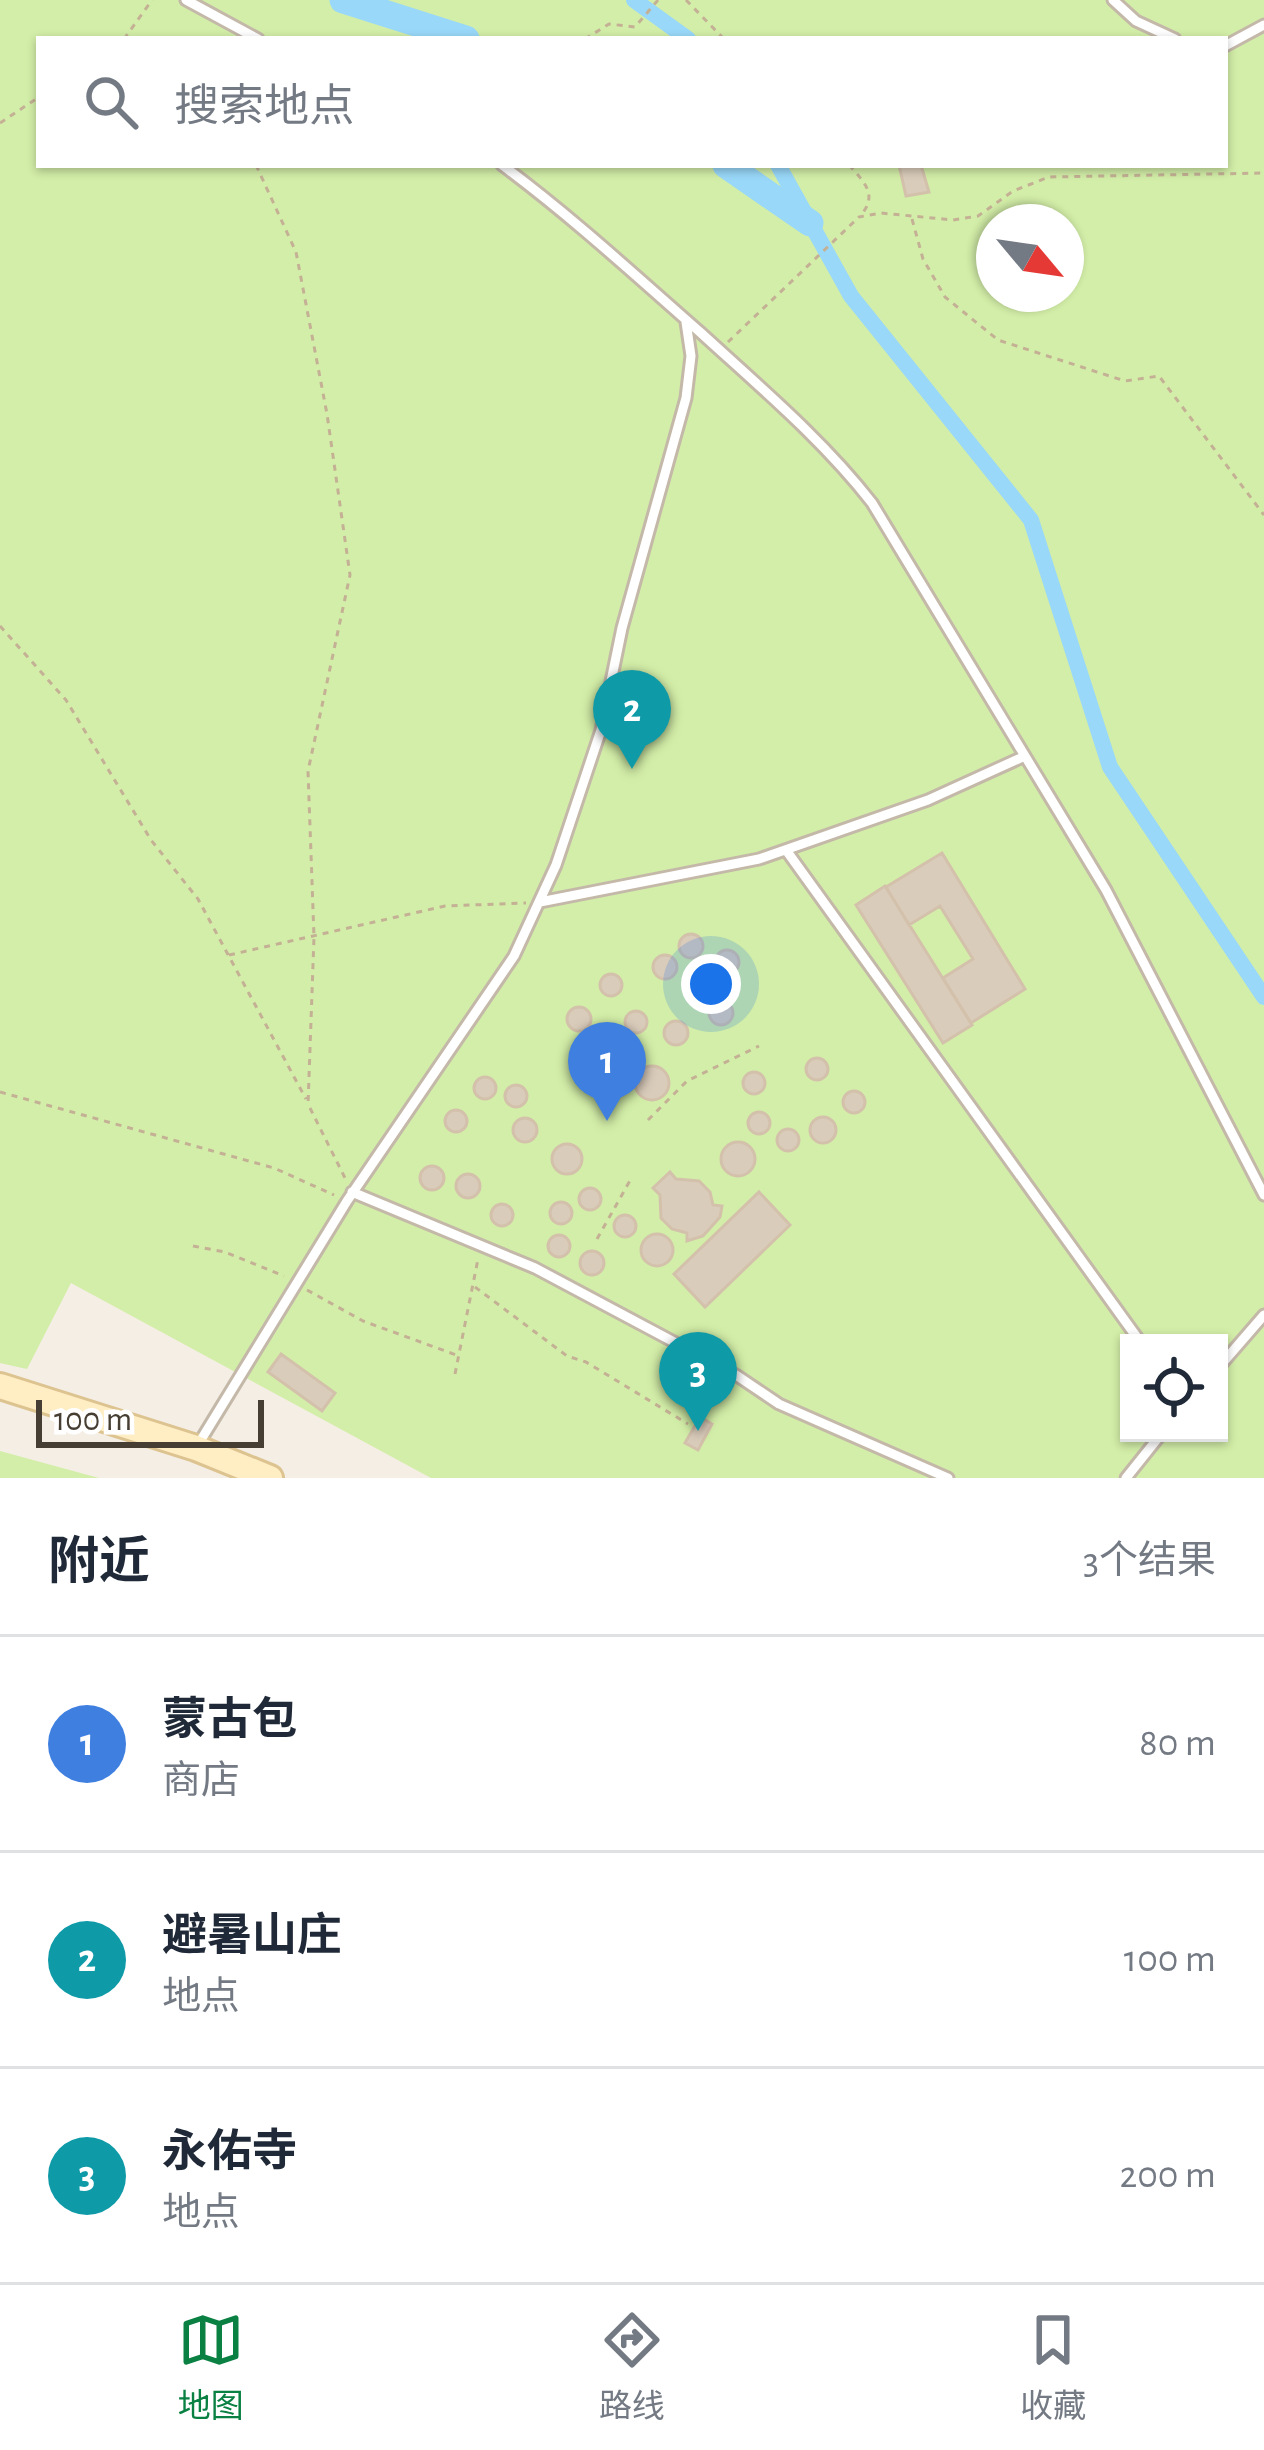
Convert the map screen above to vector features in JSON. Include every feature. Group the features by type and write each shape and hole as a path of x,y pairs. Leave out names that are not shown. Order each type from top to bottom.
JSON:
{"main road":[{"path":"0,1386 196,1448 270,1478"}],"lane":[{"path":"186,0 252,36"},
{"path":"1113,0 1136,21 1168,36"},
{"path":"1228,44 1264,25"},
{"path":"506,168 720,350 845,469 872,503 1106,890 1264,1195"},
{"path":"196,1448 349,1197 514,956 540,902 583,794 622,628 686,398 691,356 686,320"},
{"path":"540,902 786,850 928,800 1025,756"},
{"path":"786,850 1135,1334"},
{"path":"349,1197 535,1268 821,1425 948,1478"},
{"path":"1228,1357 1264,1315"},
{"path":"1126,1478 1155,1442"}],"path":[{"path":"126,36 152,0"},
{"path":"590,36 609,24 635,27 658,0"},
{"path":"686,0 721,36"},
{"path":"0,122 36,99"},
{"path":"257,168 296,252 327,414 350,575 308,771 314,937 308,1105"},
{"path":"851,168 869,188 870,198 859,217"},
{"path":"720,350 859,217 881,213 952,220 979,216 1013,191 1048,177 1264,172"},
{"path":"912,218 923,260 945,297 998,340 1125,381 1159,376 1264,514"},
{"path":"0,626 66,700 151,840 198,899 308,1105 349,1197"},
{"path":"229,955 446,906 540,902"},
{"path":"648,1120 687,1081 759,1046"},
{"path":"0,1092 274,1168 349,1197"},
{"path":"597,1239 632,1177"},
{"path":"455,1374 480,1245"},
{"path":"193,1246 264,1265 363,1321 459,1356"},
{"path":"475,1287 567,1357 586,1362 688,1424"}],"green space":[{"path":"0,0 1264,0 1264,1478 431,1478 71,1283 27,1369 0,1363"},
{"path":"0,1451 99,1478 0,1478"}],"building":[{"path":"900,168 922,168 929,192 906,196"},
{"path":"942,853 1025,989 971,1023 943,978 973,959 940,906 909,925 886,887"},
{"path":"885,886 972,1025 943,1043 856,905"},
{"path":"686,934 696,934 703,946 696,958 686,958 679,951 679,941"},
{"path":"722,950 732,950 739,962 732,974 722,974 715,967 715,957"},
{"path":"665,955 674,958 674,976 665,979 656,976 653,967 656,958"},
{"path":"611,974 622,985 611,996 600,985"},
{"path":"716,1001 726,1001 733,1013 726,1025 716,1025 709,1018 709,1008"},
{"path":"574,1007 584,1007 591,1019 584,1031 574,1031 567,1024 567,1014"},
{"path":"636,1011 647,1022 636,1033 625,1022"},
{"path":"676,1021 685,1024 685,1042 676,1045 667,1042 664,1033 667,1024"},
{"path":"817,1058 828,1069 817,1080 806,1069"},
{"path":"652,1066 664,1071 669,1083 664,1095 652,1100 640,1095 635,1083 640,1071"},
{"path":"754,1072 765,1083 754,1094 743,1083"},
{"path":"485,1077 496,1088 485,1099 474,1088"},
{"path":"516,1085 527,1096 516,1107 505,1096"},
{"path":"854,1091 865,1102 854,1113 843,1102"},
{"path":"456,1110 467,1121 456,1132 445,1121"},
{"path":"759,1112 770,1123 759,1134 748,1123"},
{"path":"823,1117 836,1130 823,1143 810,1130"},
{"path":"520,1118 530,1118 537,1130 530,1142 520,1142 513,1135 513,1125"},
{"path":"788,1129 799,1140 788,1151 777,1140"},
{"path":"738,1142 750,1147 755,1159 750,1171 738,1176 726,1171 721,1159 726,1147"},
{"path":"567,1144 578,1148 582,1159 578,1170 567,1174 556,1170 552,1159 556,1148"},
{"path":"432,1166 441,1169 441,1187 432,1190 423,1187 420,1178 423,1169"},
{"path":"670,1172 676,1179 699,1181 710,1192 713,1205 722,1206 720,1217 703,1236 687,1241 687,1233 672,1229 661,1218 660,1195 653,1188"},
{"path":"463,1174 473,1174 480,1186 473,1198 463,1198 456,1191 456,1181"},
{"path":"590,1188 601,1199 590,1210 579,1199"},
{"path":"759,1192 790,1225 705,1307 674,1274"},
{"path":"561,1202 572,1213 561,1224 550,1213"},
{"path":"502,1204 513,1215 502,1226 491,1215"},
{"path":"625,1215 636,1226 625,1237 614,1226"},
{"path":"657,1234 668,1239 673,1250 668,1261 657,1266 646,1261 641,1250 646,1239"},
{"path":"559,1235 570,1246 559,1257 548,1246"},
{"path":"592,1251 601,1254 601,1272 592,1275 583,1272 580,1263 583,1254"},
{"path":"281,1354 335,1393 322,1411 268,1372"},
{"path":"700,1417 712,1424 698,1450 685,1443"}],"waterway":[{"path":"343,0 457,36"},
{"path":"634,0 684,36"},
{"path":"730,168 810,223"},
{"path":"780,168 851,296 1031,520 1110,767 1264,997"}],"place":[{"name":"避暑山庄","path":"632,769"},
{"name":"蒙古包","path":"607,1121"},
{"name":"永佑寺","path":"698,1431"}]}
